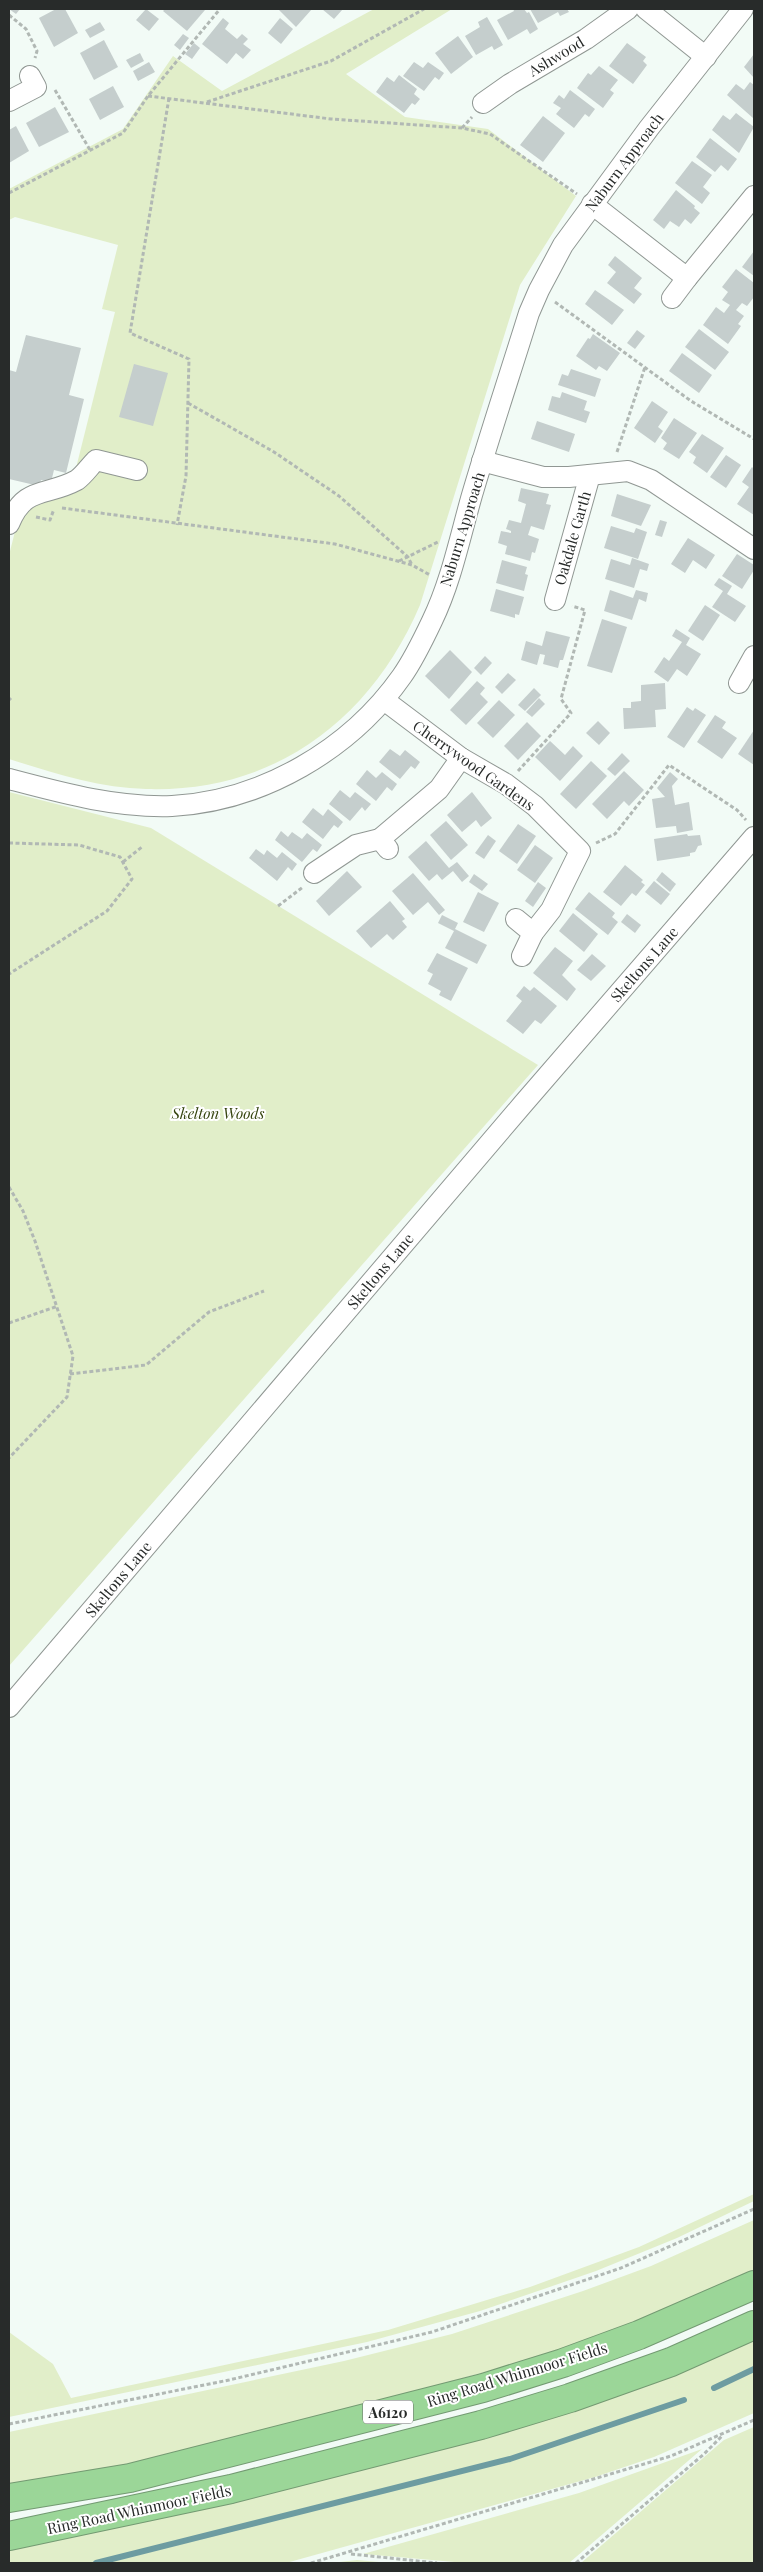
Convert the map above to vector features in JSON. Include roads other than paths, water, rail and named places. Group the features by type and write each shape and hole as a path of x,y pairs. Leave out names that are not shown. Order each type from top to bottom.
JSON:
{"highway":[{"name":"Ring Road Whinmoor Fields","path":"9,2498 130,2478 483,2388 563,2363 639,2335 754,2285"},
{"name":"Ring Road Whinmoor Fields","path":"9,2536 231,2489 481,2425 570,2398 671,2362 754,2325"}],"street":[{"name":"Ashwood","path":"483,103 628,9"},
{"path":"646,9 706,57"},
{"name":"Naburn Approach","path":"9,779 71,796 142,805 172,806 219,798 255,789 316,758 342,740 384,700 403,675 433,619 538,290 563,245 592,204 743,9"},
{"path":"9,101 33,81"},
{"path":"672,298 754,196"},
{"path":"592,204 687,278"},
{"path":"9,524 22,502 31,495 63,486 80,478 96,460 137,470"},
{"path":"482,461 543,477 628,471 651,480 754,549"},
{"name":"Oakdale Garth","path":"555,600 590,474"},
{"path":"739,683 749,652"},
{"name":"Cherrywood Gardens","path":"384,700 461,758 506,784 535,806 580,851 551,910 533,933"},
{"path":"314,873 356,845 384,844 439,789 461,758"},
{"name":"Skeltons Lane","path":"9,1707 523,1104 751,830"},
{"path":"516,919 533,933 522,956"}],"waterway":[{"path":"714,2388 754,2369"},
{"path":"96,2563 510,2459 684,2400"}],"park label":[{"name":"Skelton Woods","path":"218,1113"}]}
